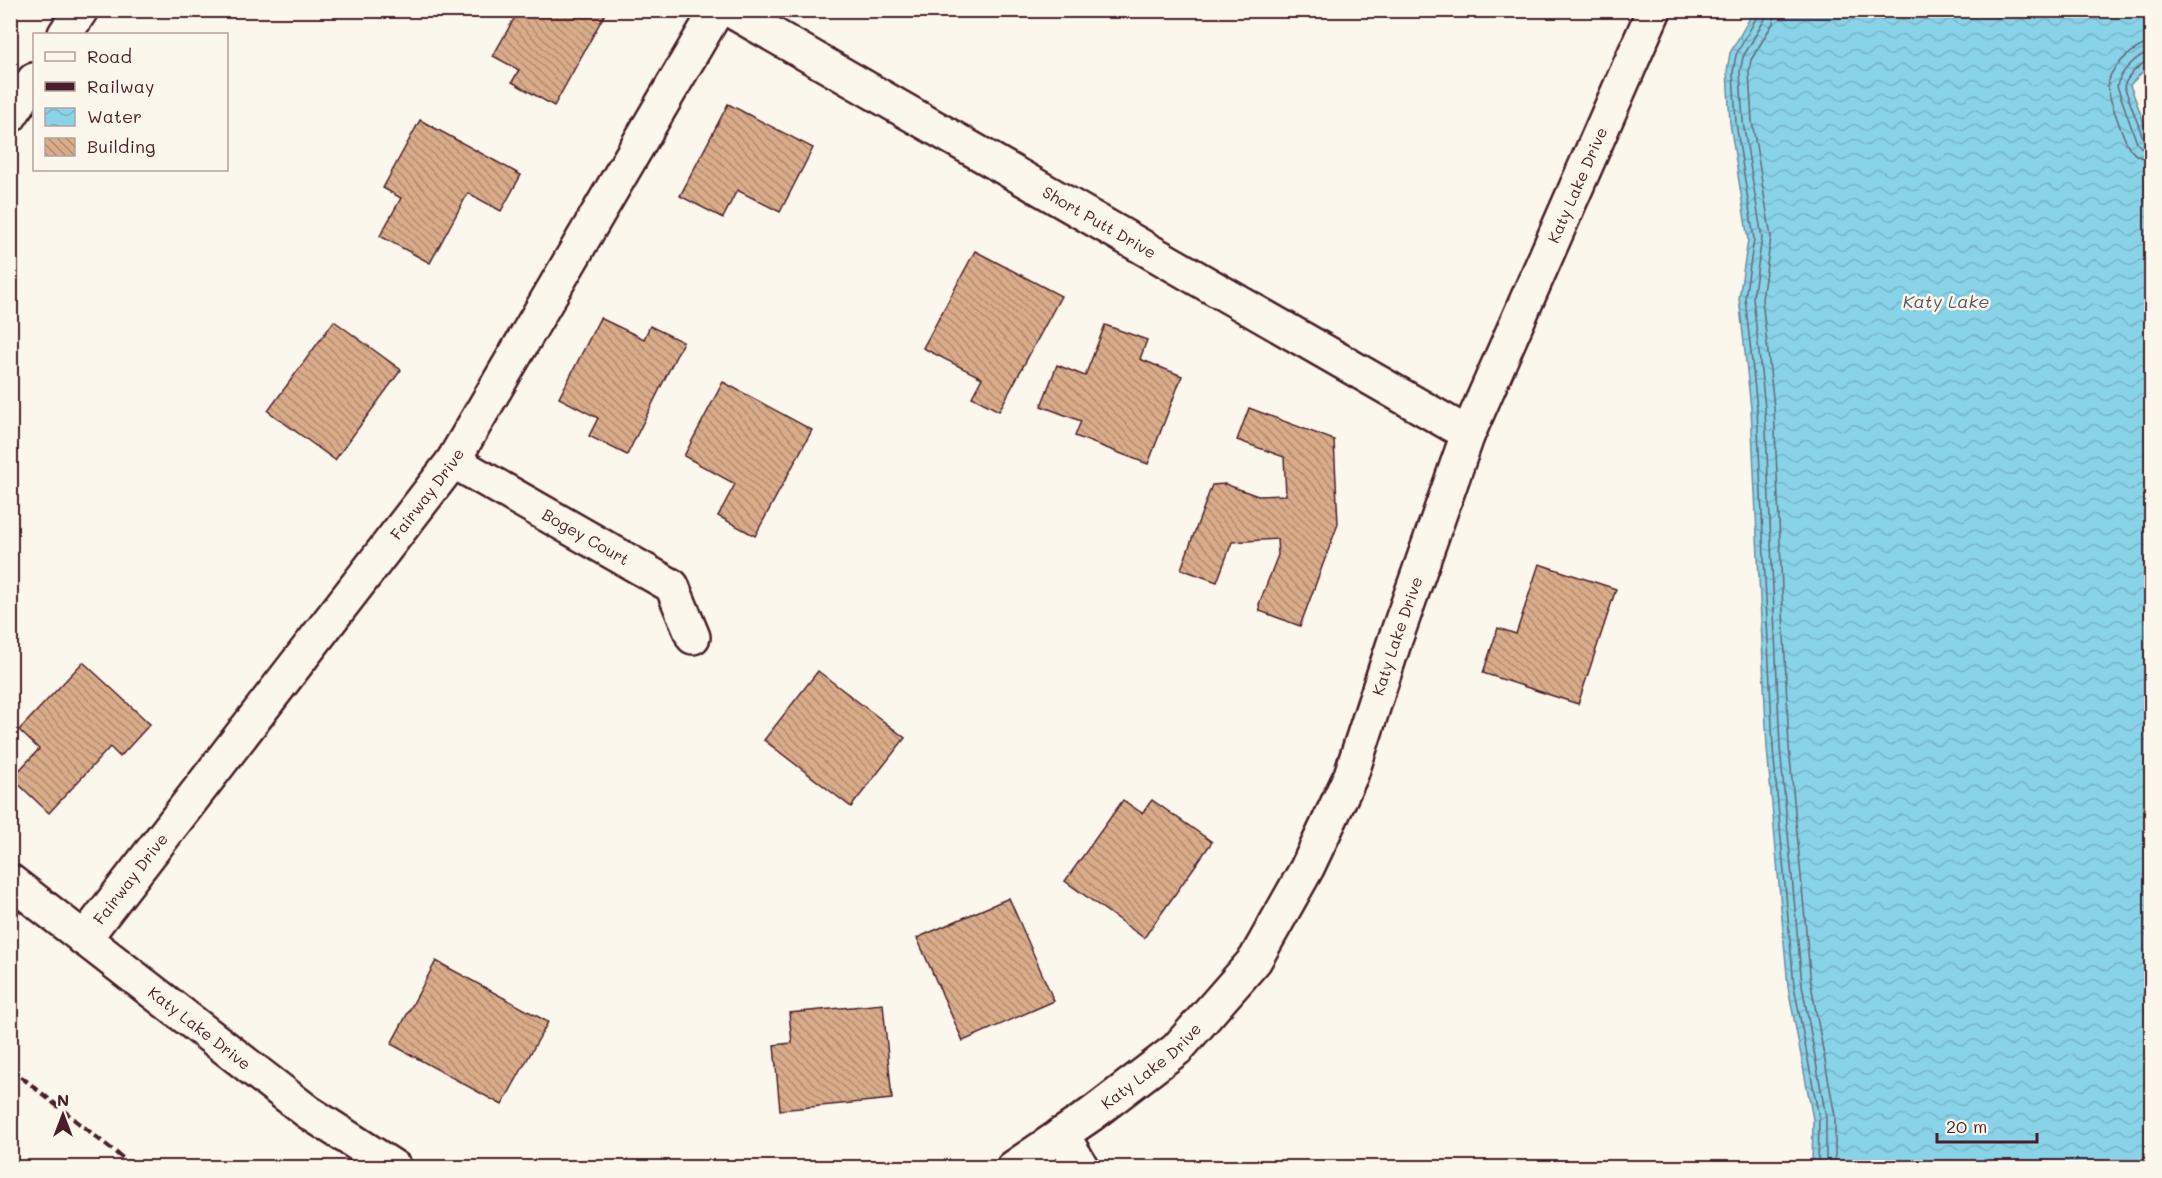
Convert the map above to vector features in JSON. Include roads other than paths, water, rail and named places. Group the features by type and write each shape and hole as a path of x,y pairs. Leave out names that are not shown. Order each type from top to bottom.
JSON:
{"street":[{"path":"66,33 81,10"},
{"name":"Fairway Drive","path":"84,939 453,461 717,10"},
{"name":"Short Putt Drive","path":"730,10 1468,434"},
{"name":"Katy Lake Drive","path":"1013,1167 1062,1134 1177,1049 1255,960 1307,868 1351,775 1395,640 1468,434 1654,10"},
{"path":"10,117 33,82"},
{"name":"Bogey Court","path":"453,461 672,586 693,637"},
{"name":"Katy Lake Drive","path":"10,881 308,1112 395,1167"},
{"path":"1062,1134 1082,1167"}],"water":[{"name":"Katy Lake","path":"1754,11 2151,11 2151,63 2130,85 2152,144 2151,1167 1812,1167 1813,1119 1788,987 1767,748 1751,408 1739,298 1748,240 1730,123 1727,71 1730,53"}],"railway":[{"path":"10,1068 135,1168"}]}
